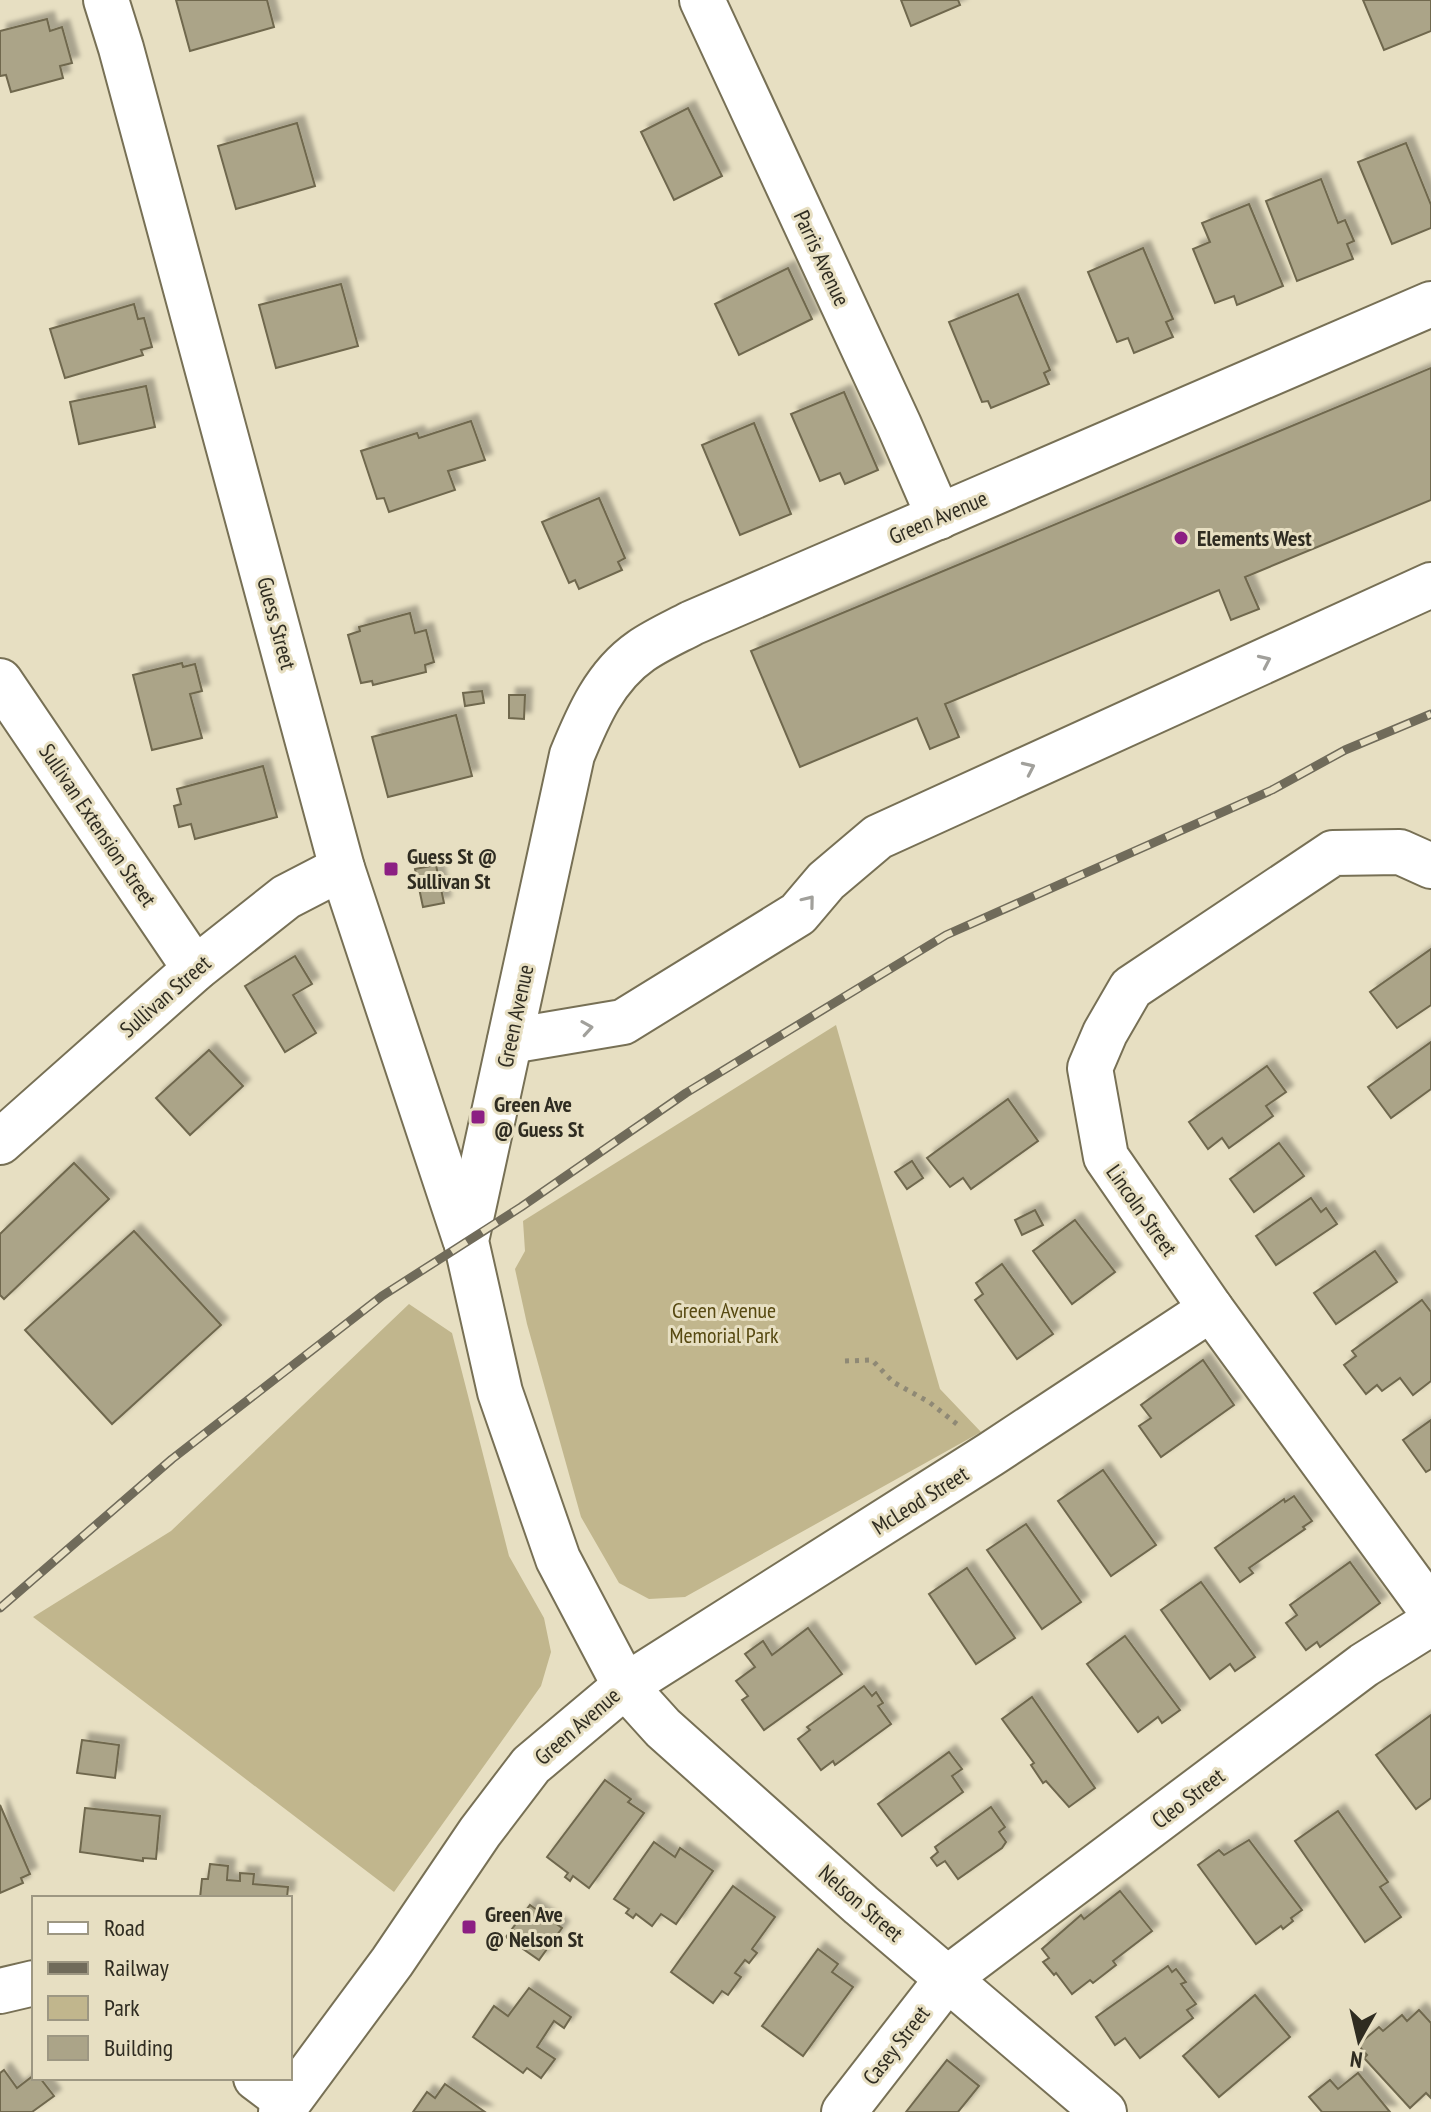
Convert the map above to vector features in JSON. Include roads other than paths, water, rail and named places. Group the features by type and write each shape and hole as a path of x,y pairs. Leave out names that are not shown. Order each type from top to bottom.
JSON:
{"street":[{"name":"Guess Street","path":"106,0 342,868 466,1241"},
{"name":"Parris Avenue","path":"702,0 939,517"},
{"name":"Green Avenue","path":"292,2077 392,1962 480,1832 531,1765 625,1686 553,1546 500,1392 466,1241 572,755 589,713 609,681 640,651 692,623 1431,304"},
{"path":"510,1041 623,1022 798,914 826,881 878,837 1431,585"},
{"name":"Sullivan Extension Street","path":"0,681 195,969"},
{"name":"Lincoln Street","path":"1431,866 1400,852 1333,853 1131,988 1105,1033 1090,1068 1106,1157 1211,1309 1431,1610"},
{"name":"Sullivan Street","path":"0,1142 195,969 286,897 342,868"},
{"name":"McLeod Street","path":"625,1686 991,1454 1211,1309"},
{"name":"Cleo Street","path":"948,1978 1364,1665 1431,1623"},
{"name":"Nelson Street","path":"625,1686 663,1728 1104,2112"},
{"name":"Casey Street","path":"844,2112 948,1978"},
{"path":"0,1991 32,1983"},
{"name":"Green Avenue","path":"275,2097 290,2080"}],"railway":[{"path":"0,1608 172,1459 382,1296 521,1207 686,1093 946,935 1272,790 1345,750 1431,714"}],"place":[{"name":"Elements West","path":"1181,538"},
{"name":"Guess St @ Sullivan St","path":"391,869"},
{"name":"Green Ave @ Guess St","path":"478,1117"},
{"name":"Green Ave @ Nelson St","path":"469,1927"}],"park label":[{"name":"Green Avenue Memorial Park","path":"724,1322"}]}
